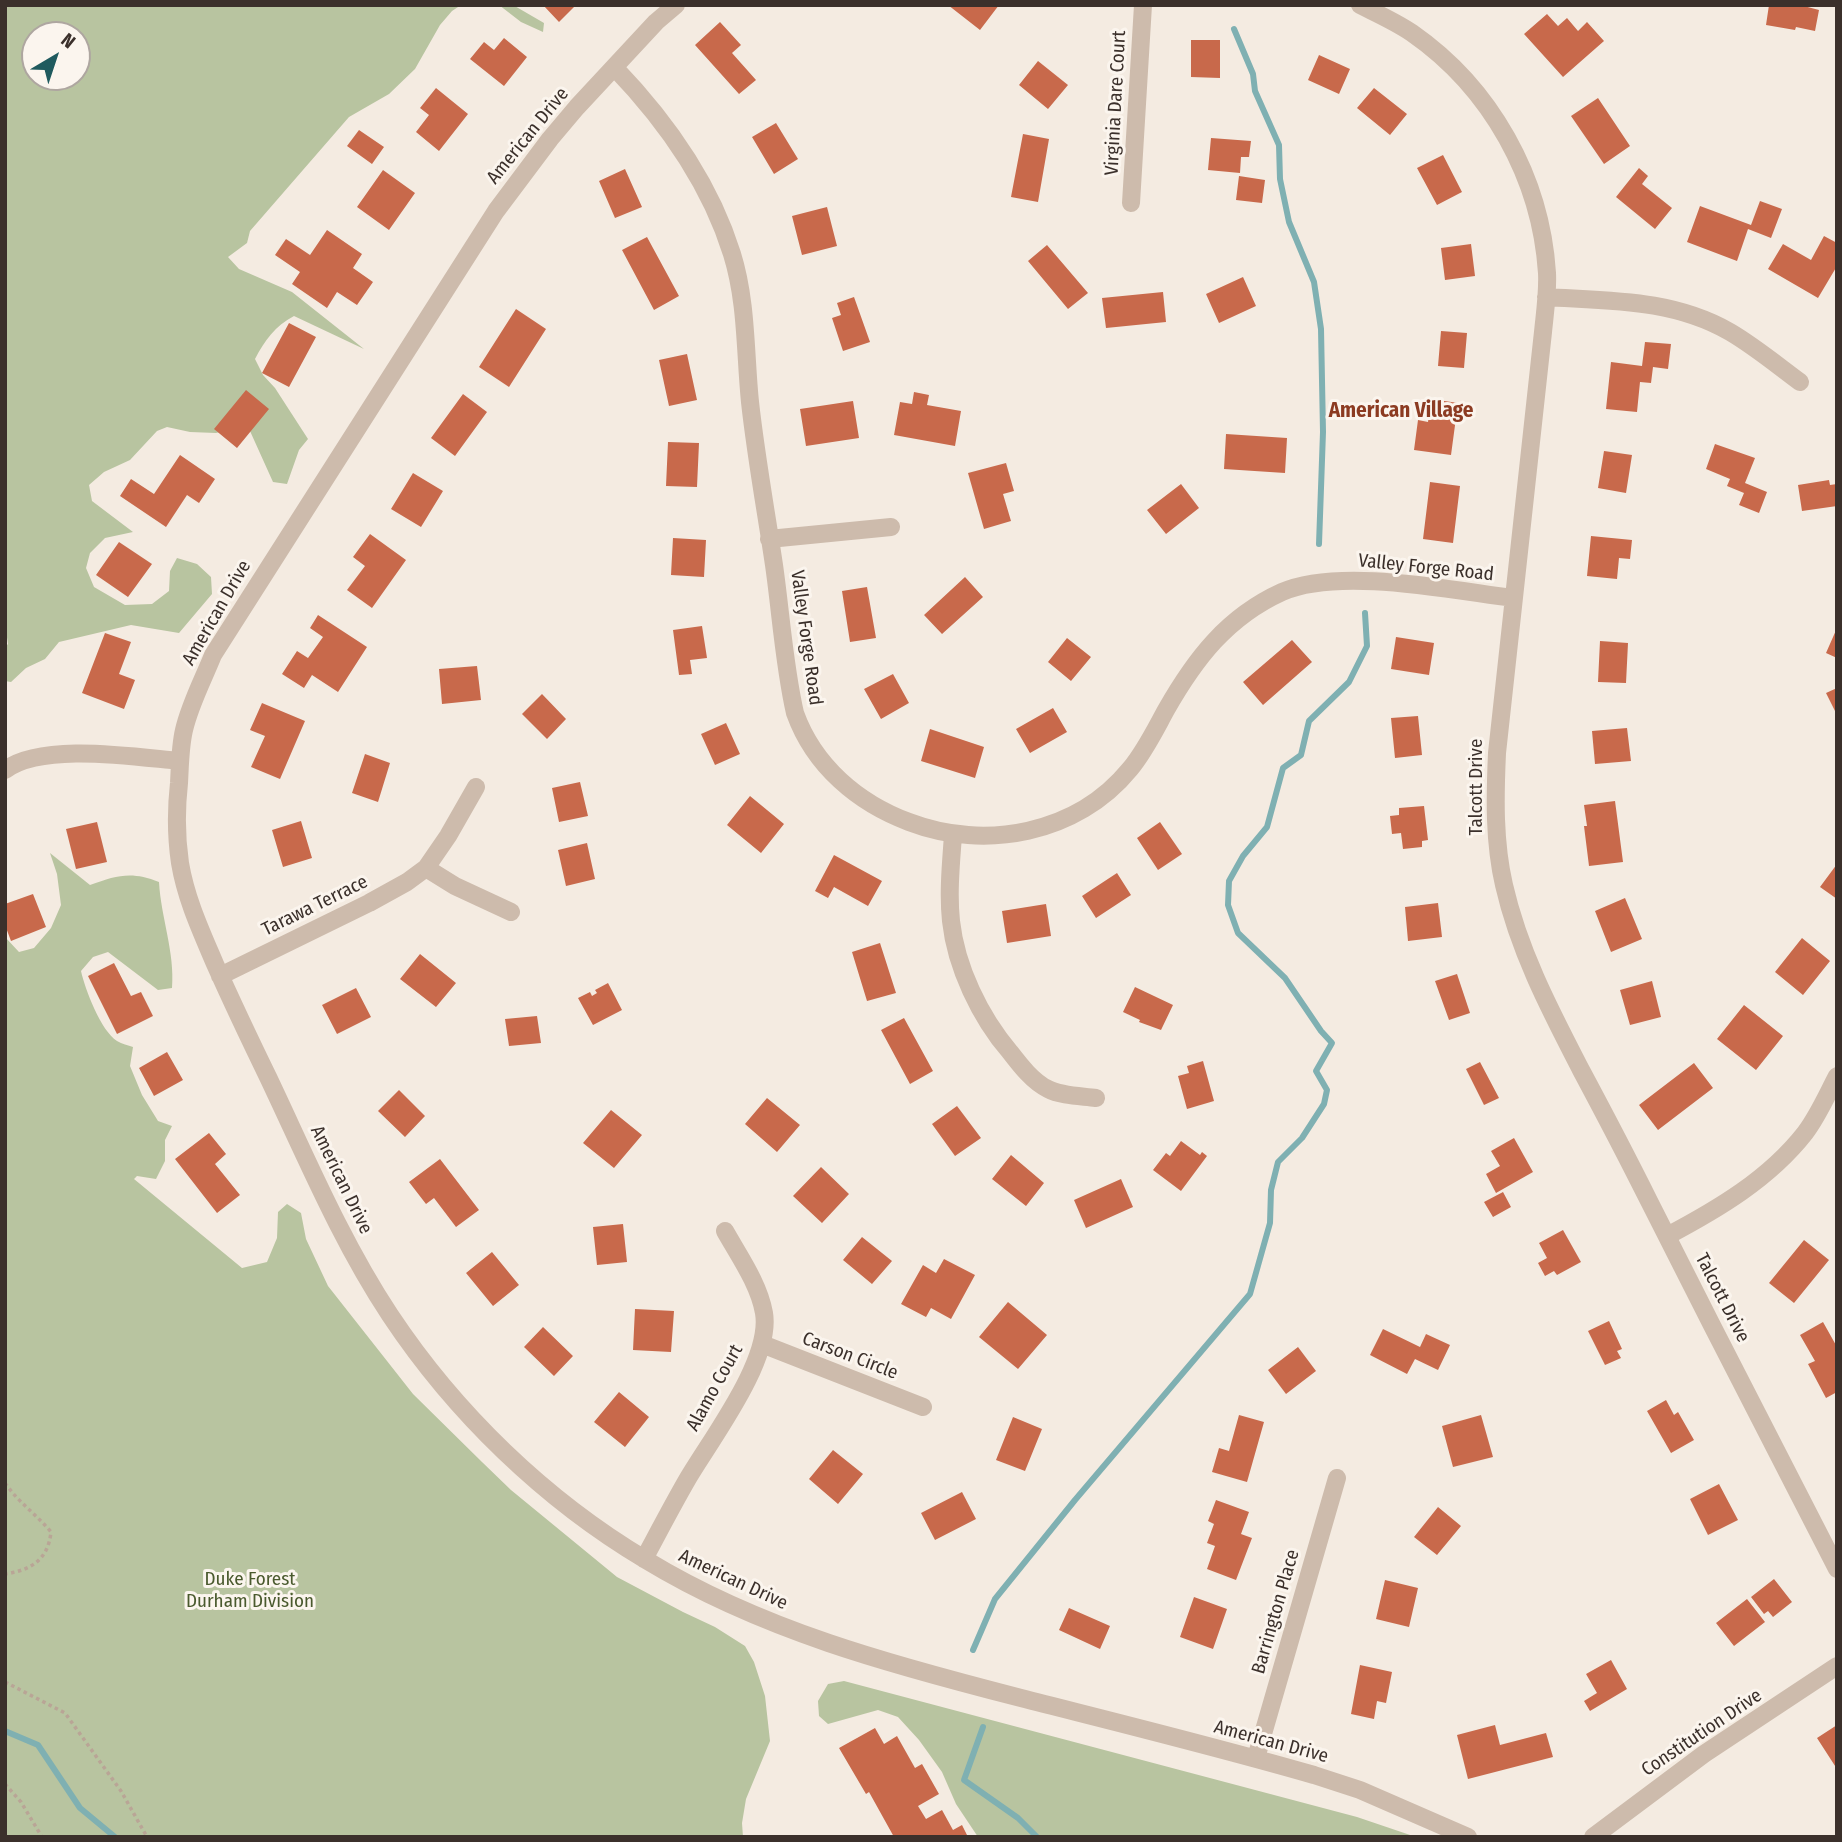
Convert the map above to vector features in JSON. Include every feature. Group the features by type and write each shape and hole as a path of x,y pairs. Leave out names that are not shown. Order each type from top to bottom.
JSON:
{"street":[{"name":"American Drive","path":"676,5 656,22 550,139 496,211 213,655 190,712 180,761 176,818 180,866 192,913 341,1232 391,1317 444,1386 494,1440 565,1504 644,1559 709,1594 769,1621 869,1657 1256,1758 1360,1790 1468,1837"},
{"name":"Virginia Dare Court","path":"1131,203 1143,5"},
{"name":"Talcott Drive","path":"1360,5 1412,33 1465,80 1503,130 1517,155 1532,193 1542,236 1547,274 1546,297 1496,775 1496,818 1503,883 1520,942 1555,1020 1837,1569"},
{"name":"Valley Forge Road","path":"614,67 644,99 702,185 732,253 742,298 745,357 758,478 790,693 800,727 819,758 864,802 924,828 953,835 1001,836 1029,832 1075,814 1109,790 1132,768 1191,669 1223,630 1252,608 1283,592 1316,584 1348,581 1513,598"},
{"path":"1546,297 1655,304 1695,316 1731,332 1800,382"},
{"path":"769,539 891,527"},
{"path":"5,770 27,759 63,754 180,761"},
{"name":"Tarawa Terrace","path":"220,976 379,898 426,868 476,787"},
{"path":"953,835 951,922 962,968 991,1028 1005,1047 1049,1090 1096,1098"},
{"path":"426,868 455,886 511,912"},
{"path":"1667,1236 1725,1203 1772,1168 1806,1131 1837,1076"},
{"name":"Alamo Court","path":"644,1559 685,1483 750,1376 762,1345 764,1314 761,1301 747,1269 724,1231"},
{"name":"Carson Circle","path":"762,1345 923,1407"},
{"name":"Barrington Place","path":"1256,1758 1337,1478"},
{"name":"Constitution Drive","path":"1594,1837 1704,1754 1837,1666"}],"path":[{"path":"5,1483 23,1506 51,1532 50,1542 42,1559 24,1572 5,1574"},
{"path":"5,1682 65,1713 121,1791 147,1837"},
{"path":"5,1784 21,1802 42,1837"}],"green space":[{"path":"5,5 461,5 440,25 415,69 389,94 349,117 250,231 247,243 228,257 239,269 292,292 364,349 294,316 276,329 255,359 263,375 275,388 308,439 299,450 287,484 273,482 250,431 236,428 216,433 190,432 167,427 157,431 130,460 104,472 89,485 92,501 133,532 105,538 90,553 86,568 94,587 125,605 152,604 169,591 170,571 177,558 197,564 211,577 212,594 179,633 131,625 59,642 45,659 26,668 11,682 5,681 5,647 8,644 5,624"},
{"path":"499,5 513,5 544,23 543,32 521,22"},
{"name":"Duke Forest Durham Division","path":"50,853 90,885 132,875 159,882 172,961 172,988 158,990 108,952 93,957 81,971 90,998 105,1028 117,1041 133,1047 130,1066 142,1095 158,1121 172,1126 165,1140 165,1161 156,1179 137,1176 134,1179 242,1268 267,1262 277,1238 278,1212 287,1204 301,1213 306,1239 328,1286 413,1394 482,1462 511,1490 617,1577 715,1627 745,1646 754,1662 765,1696 770,1741 746,1799 743,1837 5,1837 5,937 19,952 34,948 51,928 61,905 57,874"},
{"path":"844,1681 1357,1817 1416,1837 978,1837 956,1804 942,1772 898,1717 878,1710 828,1724 819,1716 818,1701 828,1684"}],"building":[{"path":"543,5 576,5 559,22"},
{"path":"948,5 999,5 980,30"},
{"path":"1769,5 1800,5 1819,10 1815,31 1766,25"},
{"path":"1547,14 1558,26 1567,18 1578,31 1587,22 1604,41 1563,77 1524,34"},
{"path":"720,22 741,45 732,53 756,80 739,94 695,45"},
{"path":"504,38 527,57 504,86 470,59 484,42 494,50"},
{"path":"1191,40 1220,40 1220,78 1191,77"},
{"path":"1319,55 1350,69 1339,94 1308,80"},
{"path":"1038,61 1068,85 1048,109 1019,85"},
{"path":"436,88 468,114 439,151 416,132 429,115 420,108"},
{"path":"1374,88 1407,114 1390,135 1357,108"},
{"path":"1598,98 1630,146 1604,164 1571,116"},
{"path":"776,123 798,159 774,174 752,137"},
{"path":"359,130 384,147 372,164 347,146"},
{"path":"1023,134 1049,139 1038,202 1011,197"},
{"path":"1211,138 1251,141 1249,157 1241,157 1240,173 1208,170"},
{"path":"1443,155 1462,192 1437,205 1417,168"},
{"path":"1639,168 1648,176 1642,184 1672,208 1655,229 1616,197"},
{"path":"625,169 642,207 615,218 599,181"},
{"path":"383,170 415,193 389,230 357,207"},
{"path":"1239,176 1265,180 1262,203 1236,200"},
{"path":"1760,201 1782,209 1771,238 1748,229 1737,261 1687,242 1700,206 1751,225"},
{"path":"827,207 837,246 802,255 792,216"},
{"path":"327,230 362,254 353,268 373,282 357,305 337,292 327,308 292,284 300,272 275,255 286,239 310,255"},
{"path":"1824,236 1837,243 1837,266 1818,298 1768,269 1783,244 1811,260"},
{"path":"647,237 679,296 654,310 622,250"},
{"path":"1471,244 1475,276 1445,280 1441,248"},
{"path":"1047,245 1088,293 1068,309 1028,261"},
{"path":"1243,277 1256,306 1219,323 1206,294"},
{"path":"1163,292 1166,322 1106,328 1102,298"},
{"path":"854,297 870,342 843,351 832,318 841,315 837,303"},
{"path":"516,309 546,329 509,387 479,367"},
{"path":"289,323 316,337 289,387 262,373"},
{"path":"1441,331 1467,333 1464,368 1438,366"},
{"path":"1645,342 1671,344 1668,369 1653,367 1651,383 1640,382 1637,412 1606,409 1611,362 1642,366"},
{"path":"687,354 697,400 669,406 659,360"},
{"path":"246,390 269,409 237,448 214,429"},
{"path":"914,392 929,395 927,405 961,411 955,446 894,435 900,402 912,404"},
{"path":"463,394 487,412 455,456 431,438"},
{"path":"1431,399 1458,403 1451,455 1414,450 1418,420 1428,422"},
{"path":"853,401 859,438 806,446 800,409"},
{"path":"1226,434 1287,438 1285,473 1224,469"},
{"path":"668,442 699,443 697,487 666,486"},
{"path":"1715,444 1755,458 1745,483 1767,492 1759,513 1739,505 1744,493 1727,486 1730,479 1706,469"},
{"path":"1604,451 1632,455 1626,493 1598,488"},
{"path":"180,455 215,479 199,503 187,495 166,527 120,496 131,479 154,494"},
{"path":"1006,463 1014,491 1003,494 1011,521 984,529 968,473"},
{"path":"413,473 443,491 421,527 391,509"},
{"path":"1829,480 1830,485 1837,484 1837,506 1802,511 1798,485"},
{"path":"1430,482 1460,486 1453,543 1423,539"},
{"path":"1181,484 1199,508 1166,534 1147,510"},
{"path":"370,534 406,560 372,608 347,590 365,566 353,557"},
{"path":"1591,536 1632,540 1630,559 1619,558 1617,579 1587,576"},
{"path":"673,538 706,540 704,577 671,575"},
{"path":"119,542 152,564 128,597 96,575"},
{"path":"965,577 983,597 942,634 924,615"},
{"path":"867,587 876,638 850,642 842,591"},
{"path":"318,615 367,647 338,692 312,675 304,688 282,674 297,651 308,658 323,637 310,628"},
{"path":"702,626 707,658 690,660 692,674 679,675 673,630"},
{"path":"1837,628 1837,658 1826,653"},
{"path":"105,633 131,642 119,674 135,680 124,709 82,693"},
{"path":"1396,637 1434,643 1429,675 1391,669"},
{"path":"1067,638 1091,657 1071,681 1048,662"},
{"path":"1292,640 1312,662 1263,705 1243,682"},
{"path":"1600,641 1628,643 1626,683 1598,682"},
{"path":"477,666 481,700 442,704 439,669"},
{"path":"893,674 909,703 881,719 864,689"},
{"path":"1837,688 1837,715 1826,693"},
{"path":"542,694 566,719 547,739 522,714"},
{"path":"262,703 305,721 280,779 251,767 265,736 250,730"},
{"path":"1053,708 1067,732 1030,753 1016,729"},
{"path":"1418,716 1422,755 1395,758 1391,718"},
{"path":"726,723 740,754 715,765 701,734"},
{"path":"1627,728 1631,761 1595,764 1592,731"},
{"path":"930,729 984,747 975,778 921,761"},
{"path":"365,754 390,763 378,802 352,793"},
{"path":"580,782 588,816 559,822 552,788"},
{"path":"750,796 784,824 761,853 727,825"},
{"path":"1615,801 1623,862 1589,866 1584,805"},
{"path":"1424,806 1428,840 1422,841 1422,847 1403,849 1401,833 1392,834 1390,816 1399,815 1399,808"},
{"path":"301,821 312,858 283,867 272,830"},
{"path":"97,822 107,862 76,869 66,829"},
{"path":"1160,822 1182,854 1158,870 1137,838"},
{"path":"587,843 595,879 566,886 558,850"},
{"path":"834,855 882,881 868,906 834,887 828,898 815,891"},
{"path":"1837,864 1837,899 1820,887"},
{"path":"1117,873 1131,895 1096,918 1082,896"},
{"path":"33,894 46,927 11,941 5,925 5,904"},
{"path":"1625,898 1642,939 1611,952 1595,911"},
{"path":"1438,903 1442,937 1408,941 1405,907"},
{"path":"1046,904 1051,936 1007,943 1002,911"},
{"path":"1802,938 1830,961 1803,995 1775,972"},
{"path":"880,943 896,993 867,1001 852,952"},
{"path":"420,954 456,983 436,1007 400,979"},
{"path":"114,963 131,996 141,992 153,1016 117,1034 88,976"},
{"path":"1457,974 1470,1013 1449,1020 1435,981"},
{"path":"1652,981 1661,1017 1630,1025 1620,990"},
{"path":"608,983 622,1010 593,1025 578,998 590,992 592,996 597,993 595,990"},
{"path":"1135,987 1173,1005 1161,1030 1139,1022 1140,1020 1123,1012"},
{"path":"356,988 371,1017 337,1034 322,1005"},
{"path":"1744,1005 1783,1036 1756,1070 1717,1039"},
{"path":"537,1016 541,1043 509,1046 505,1019"},
{"path":"904,1018 933,1071 910,1084 881,1030"},
{"path":"167,1052 183,1080 154,1096 139,1068"},
{"path":"1203,1061 1214,1101 1187,1109 1178,1076 1189,1073 1187,1066"},
{"path":"1480,1062 1499,1098 1484,1105 1466,1069"},
{"path":"1694,1063 1713,1088 1658,1130 1639,1105"},
{"path":"399,1090 425,1116 405,1137 378,1111"},
{"path":"767,1098 800,1125 777,1152 745,1124"},
{"path":"957,1106 981,1138 955,1156 932,1124"},
{"path":"611,1110 642,1135 614,1168 583,1143"},
{"path":"209,1133 226,1154 215,1164 240,1195 217,1213 175,1159"},
{"path":"1514,1138 1533,1172 1496,1193 1486,1174 1500,1166 1491,1151"},
{"path":"1181,1141 1200,1155 1202,1152 1207,1156 1181,1191 1153,1170 1166,1153 1170,1156"},
{"path":"1011,1155 1044,1183 1026,1206 992,1179"},
{"path":"440,1159 479,1210 456,1227 434,1198 426,1204 409,1182"},
{"path":"821,1167 849,1194 822,1223 793,1196"},
{"path":"1121,1179 1133,1207 1086,1228 1074,1200"},
{"path":"1503,1192 1511,1207 1493,1217 1484,1202"},
{"path":"623,1224 627,1262 597,1265 593,1227"},
{"path":"1563,1230 1581,1262 1557,1275 1554,1271 1545,1276 1538,1263 1547,1258 1539,1243"},
{"path":"862,1237 892,1261 872,1284 843,1260"},
{"path":"1804,1240 1829,1260 1794,1303 1769,1283"},
{"path":"492,1252 519,1285 493,1306 466,1273"},
{"path":"944,1259 975,1275 951,1319 931,1308 926,1317 901,1304 923,1265 936,1273"},
{"path":"1008,1302 1047,1335 1018,1369 979,1337"},
{"path":"635,1309 674,1311 671,1352 633,1350"},
{"path":"1609,1321 1622,1349 1617,1351 1621,1358 1605,1365 1588,1331"},
{"path":"1823,1322 1837,1347 1837,1392 1826,1398 1808,1364 1815,1361 1800,1335"},
{"path":"543,1327 573,1356 554,1376 524,1347"},
{"path":"1383,1329 1420,1347 1426,1334 1450,1345 1438,1370 1415,1359 1407,1374 1370,1355"},
{"path":"1298,1347 1316,1371 1286,1394 1268,1370"},
{"path":"619,1392 649,1417 625,1447 594,1422"},
{"path":"1666,1400 1674,1415 1678,1412 1694,1440 1671,1453 1647,1411"},
{"path":"1239,1415 1264,1422 1247,1482 1212,1472 1219,1448 1229,1451"},
{"path":"1481,1415 1493,1457 1453,1467 1442,1426"},
{"path":"1013,1417 1042,1429 1025,1471 996,1460"},
{"path":"833,1450 863,1474 838,1504 809,1479"},
{"path":"1719,1484 1738,1520 1708,1535 1690,1499"},
{"path":"962,1492 976,1519 935,1540 921,1513"},
{"path":"1216,1500 1249,1512 1241,1534 1252,1538 1236,1580 1207,1569 1215,1546 1207,1543 1214,1524 1208,1521"},
{"path":"1438,1507 1461,1526 1437,1555 1414,1537"},
{"path":"1774,1579 1792,1602 1773,1617 1768,1611 1764,1614 1751,1597"},
{"path":"1385,1580 1418,1588 1409,1627 1376,1619"},
{"path":"1194,1597 1227,1609 1213,1649 1180,1637"},
{"path":"1747,1599 1765,1622 1734,1646 1716,1623"},
{"path":"1069,1608 1110,1626 1100,1649 1059,1630"},
{"path":"1611,1660 1627,1689 1590,1711 1584,1701 1597,1693 1586,1674"},
{"path":"1360,1665 1392,1672 1386,1703 1377,1701 1374,1719 1351,1714"},
{"path":"1495,1725 1500,1745 1546,1733 1553,1757 1468,1779 1457,1735"},
{"path":"1837,1725 1837,1769 1817,1738"},
{"path":"875,1728 884,1744 897,1736 915,1768 922,1764 939,1794 918,1806 926,1819 942,1810 953,1830 962,1825 968,1837 894,1837 869,1792 866,1794 839,1748"}],"waterway":[{"path":"1234,29 1253,74 1255,91 1279,145 1280,179 1289,222 1314,282 1321,329 1323,432 1319,544"},
{"path":"973,1650 995,1599 1075,1500 1250,1294 1270,1223 1271,1190 1278,1162 1302,1138 1324,1104 1327,1090 1316,1071 1332,1043 1285,978 1238,933 1228,905 1229,881 1243,856 1267,827 1283,768 1301,755 1309,721 1349,682 1367,646 1365,613"},
{"path":"983,1727 964,1780 1018,1818 1037,1837"},
{"path":"5,1731 38,1745 80,1808 115,1837"}],"district":[{"name":"American Village","path":"1401,411"}]}
